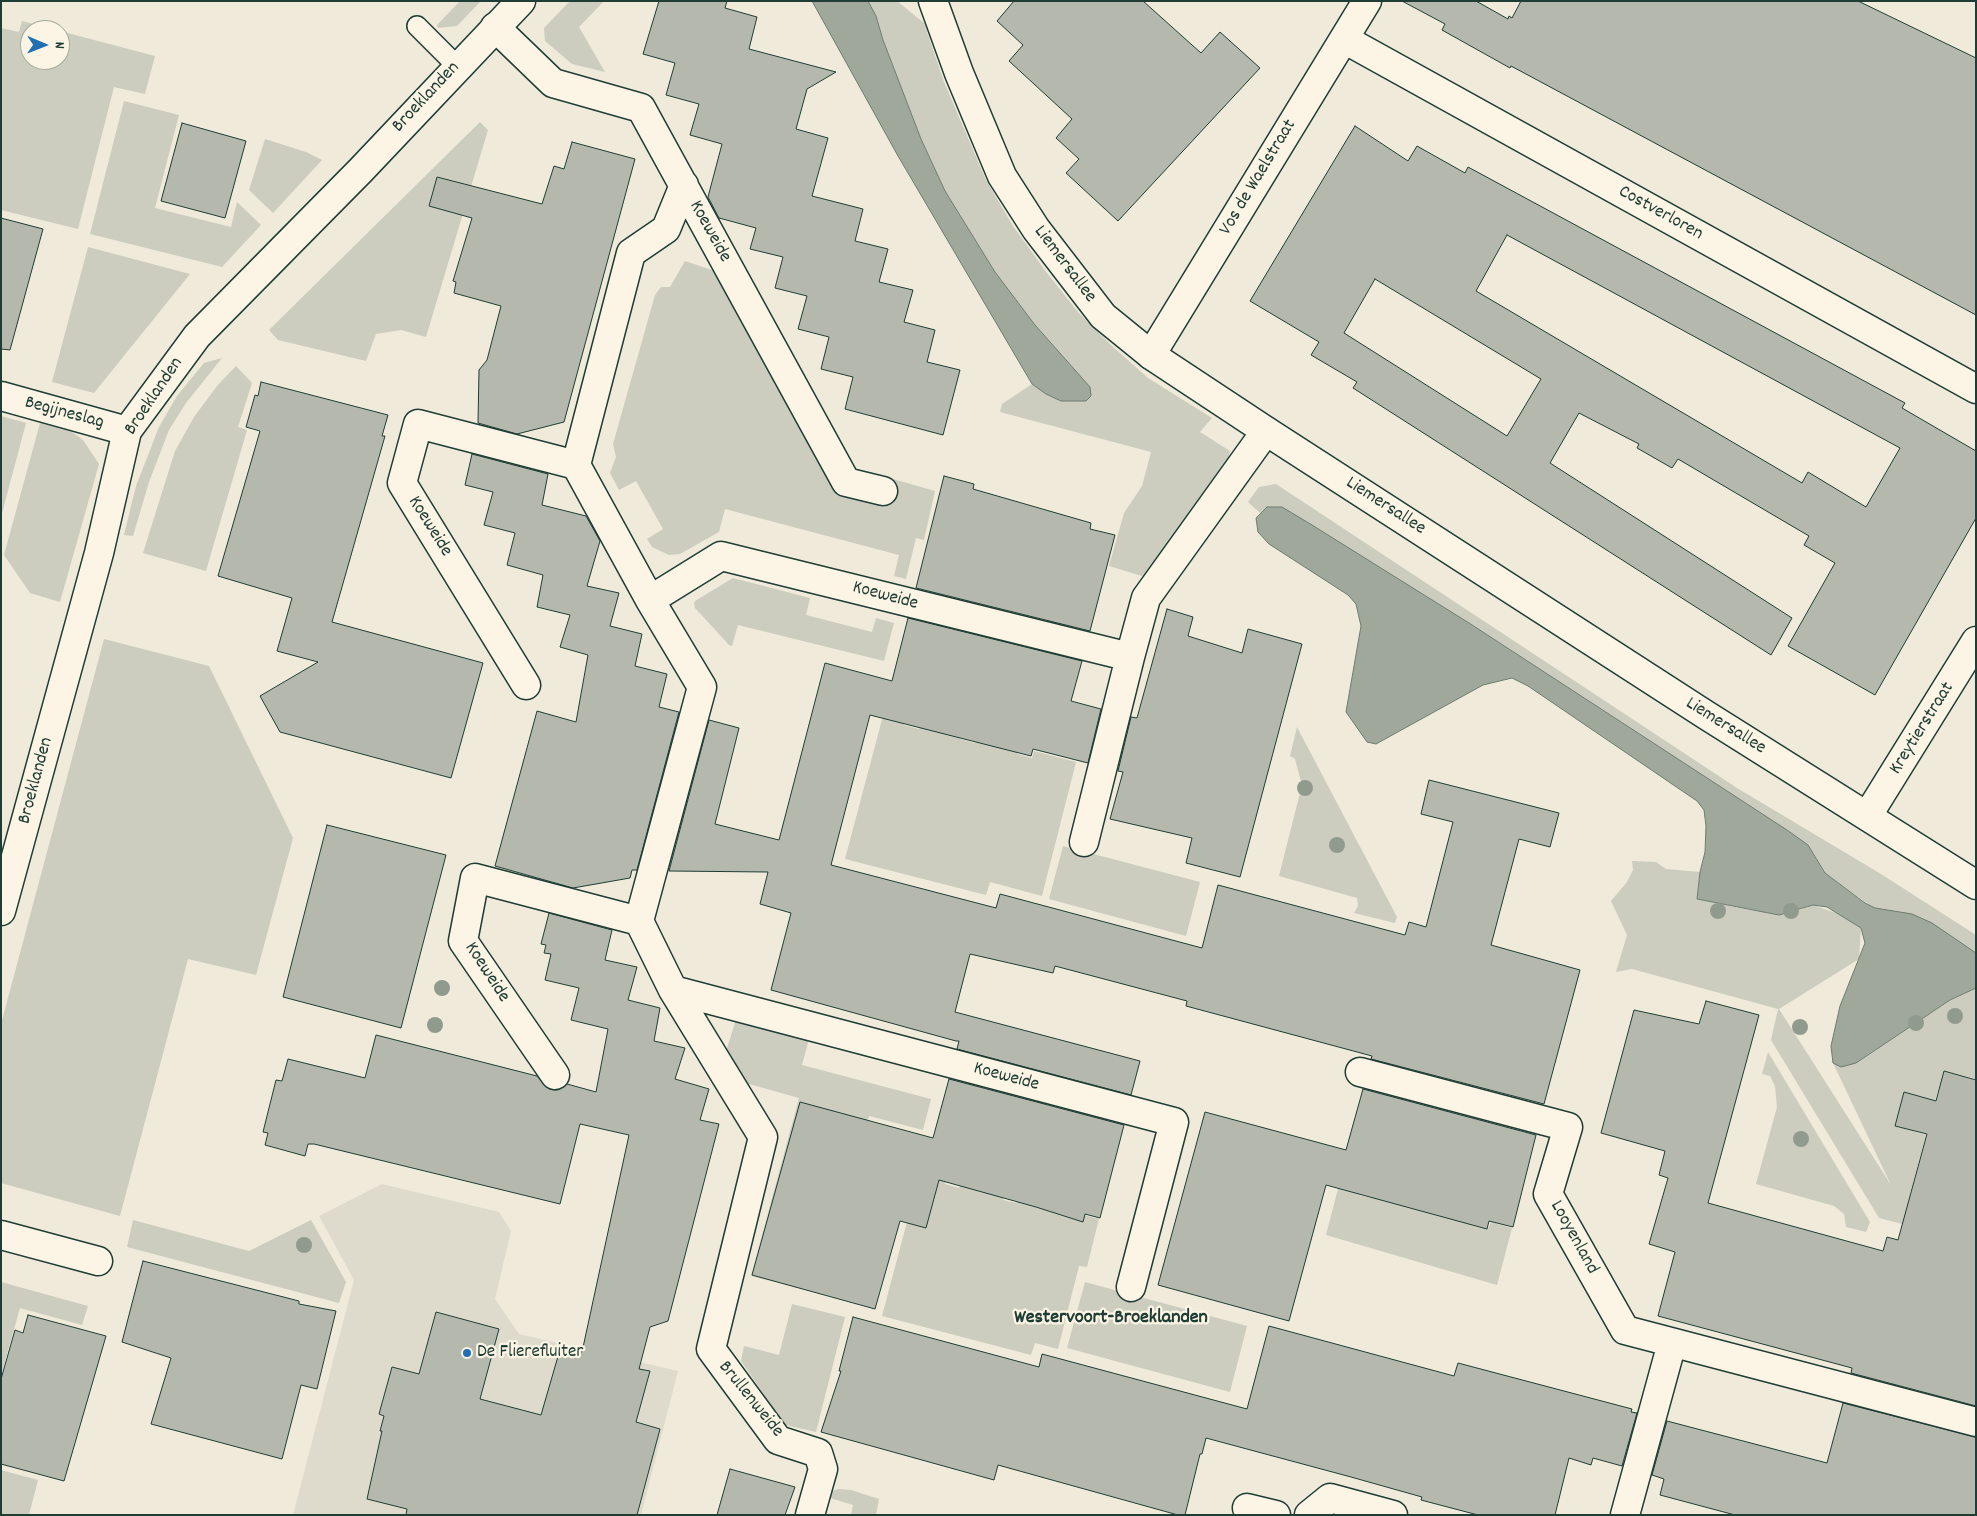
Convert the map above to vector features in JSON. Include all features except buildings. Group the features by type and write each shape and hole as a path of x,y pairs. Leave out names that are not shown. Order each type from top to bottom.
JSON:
{"street":[{"name":"Broeklanden","path":"1,911 99,554 127,431 197,336 361,170 457,66 521,1"},
{"name":"Liemersallee","path":"933,1 973,109 1002,176 1041,236 1103,316 1151,355 1266,431 1706,715 1976,885"},
{"name":"Vos de Waelstraat","path":"1151,355 1367,1"},
{"name":"Koeweide","path":"495,27 553,83 641,108 846,482 884,491"},
{"name":"Costverloren","path":"1344,39 1976,389"},
{"name":"Koeweide","path":"526,685 402,483 418,424 576,464 631,253 666,229 684,185"},
{"name":"Begijneslag","path":"1,396 127,431"},
{"path":"1084,842 1146,598 1266,431"},
{"path":"576,464 650,600 702,686 639,921 673,990"},
{"name":"Koeweide","path":"650,600 721,556 1130,657"},
{"name":"Kreytierstraat","path":"1868,816 1976,641"},
{"name":"Koeweide","path":"555,1075 462,941 475,878 639,921"},
{"name":"Koeweide","path":"673,990 1174,1122 1131,1287"},
{"name":"Brullenweide","path":"673,990 763,1137 711,1349 778,1440 818,1453 823,1469 810,1515"},
{"name":"Looyenland","path":"1360,1072 1568,1126 1548,1194 1625,1330 1976,1422"},
{"path":"1,1235 98,1261"},
{"path":"1625,1515 1672,1343"},
{"path":"1309,1515 1330,1498 1393,1515"},
{"path":"1247,1508 1276,1515"}],"lane":[{"path":"417,26 457,66"}],"shaded area":[{"path":"460,1 481,1 457,26 438,28 437,25"},
{"path":"570,1 604,1 579,27 605,72 572,64 545,41 544,28"},
{"path":"812,1 868,1 876,16 883,40 921,139 945,191 995,272 1035,325 1090,387 1091,396 1086,401 1061,401 1046,394 1032,384 898,156"},
{"path":"868,1 897,1 924,23 944,82 986,180 1013,226 1078,312 1148,378 1212,418 1200,432 1230,451 1228,461 1145,577 1109,566 1124,513 1142,486 1151,452 1000,412 1002,404 1032,384 1046,394 1061,401 1086,401 1090,387 1035,325 995,272 945,191 921,139 883,40 876,16"},
{"path":"1,28 19,32 20,28 20,70 70,70 70,34 155,56 145,94 114,87 78,229 1,210"},
{"path":"124,101 179,115 155,208 231,227 237,202 261,225 222,267 90,234"},
{"path":"480,122 488,130 426,337 401,330 376,334 366,361 278,340 269,330"},
{"path":"265,139 306,152 322,160 273,213 249,190"},
{"path":"88,247 190,274 94,393 52,382"},
{"path":"685,261 718,272 843,495 885,507 893,479 935,491 924,540 916,538 906,579 894,576 899,555 725,509 719,532 680,554 669,555 652,547 647,539 663,529 636,481 619,490 610,473 616,457 613,444 655,295 661,287 670,287"},
{"path":"222,358 186,403 169,430 149,482 133,536 124,535 136,486 159,427 177,396 204,363"},
{"path":"236,366 252,383 238,427 247,430 206,571 143,553 175,451 194,417 217,386"},
{"path":"1,416 26,423 1,517"},
{"path":"40,423 72,432 83,440 99,464 60,602 30,593 4,555"},
{"path":"1276,484 1737,788 1881,874 1976,935 1976,953 1919,917 1875,908 1865,902 1825,873 1814,854 1787,830 1469,623 1282,507 1267,507 1260,513 1248,502 1259,487"},
{"path":"1267,507 1282,507 1312,525 1469,623 1787,830 1808,845 1825,873 1865,903 1875,908 1912,914 1932,923 1976,953 1976,988 1950,1000 1856,1063 1841,1067 1833,1063 1831,1046 1840,1006 1865,943 1861,928 1827,907 1813,905 1779,915 1697,899 1700,872 1705,852 1706,826 1704,810 1697,801 1528,686 1512,678 1483,685 1376,744 1367,742 1346,712 1361,626 1356,604 1348,595 1269,544 1258,532 1256,518"},
{"path":"733,578 810,598 806,615 872,632 876,618 894,623 884,661 738,625 732,646 729,645 695,608 694,604 695,601"},
{"path":"104,639 209,666 293,838 256,975 188,959 120,1216 1,1183 1,1024"},
{"path":"884,712 905,718 904,725 919,729 921,722 962,732 960,739 975,743 977,736 1018,747 1017,754 1032,758 1034,751 1076,762 1042,896 990,882 986,895 845,859"},
{"path":"1297,727 1397,917 1395,923 1354,913 1358,906 1357,898 1279,876 1302,785 1295,759 1290,756"},
{"path":"1063,846 1200,882 1186,936 1049,899"},
{"path":"1632,861 1656,862 1666,869 1700,872 1697,899 1745,909 1789,914 1813,905 1839,914 1861,928 1859,959 1779,1009 1891,1185 1833,1063 1856,1063 1950,1000 1976,988 1976,1079 1944,1071 1935,1101 1904,1092 1895,1126 1926,1135 1910,1194 1976,1213 1976,1243 1879,1218 1771,1040 1778,1009 1632,969 1616,972 1627,935 1611,901 1627,882 1633,870"},
{"path":"736,1019 809,1039 802,1065 931,1099 923,1130 869,1116 821,1294 751,1276 799,1098 742,1082 725,1055"},
{"path":"1768,1052 1870,1222 1866,1232 1846,1227 1844,1214 1834,1206 1756,1184 1777,1107 1775,1086 1770,1076 1762,1074"},
{"path":"920,1173 946,1179 945,1184 959,1188 961,1183 1005,1194 1003,1200 1016,1203 1018,1198 1061,1209 1060,1215 1075,1219 1076,1213 1099,1219 1087,1267 1079,1266 1058,1349 1035,1343 1031,1355 882,1316"},
{"path":"1340,1181 1361,1187 1359,1195 1372,1198 1375,1191 1429,1213 1476,1218 1474,1226 1488,1229 1491,1222 1512,1228 1497,1285 1326,1235"},
{"name":"De Flierefluiter","path":"382,1184 499,1212 511,1231 495,1299 519,1334 678,1371 641,1515 293,1515 354,1280 319,1216"},
{"path":"133,1220 249,1251 311,1220 346,1282 339,1303 127,1247"},
{"path":"1,1282 88,1306 82,1325 20,1308 1,1375"},
{"path":"1085,1282 1247,1326 1230,1392 1067,1348"},
{"path":"792,1304 845,1317 816,1432 785,1425 741,1361 744,1346 779,1355"},
{"path":"1,1470 38,1480 29,1515 1,1515"},
{"path":"839,1489 851,1490 879,1499 876,1515 851,1515 853,1505 827,1497 828,1492"}],"place":[{"name":"De Flierefluiter","path":"467,1353"}],"district":[{"name":"Westervoort-Broeklanden","path":"1111,1319"}]}
